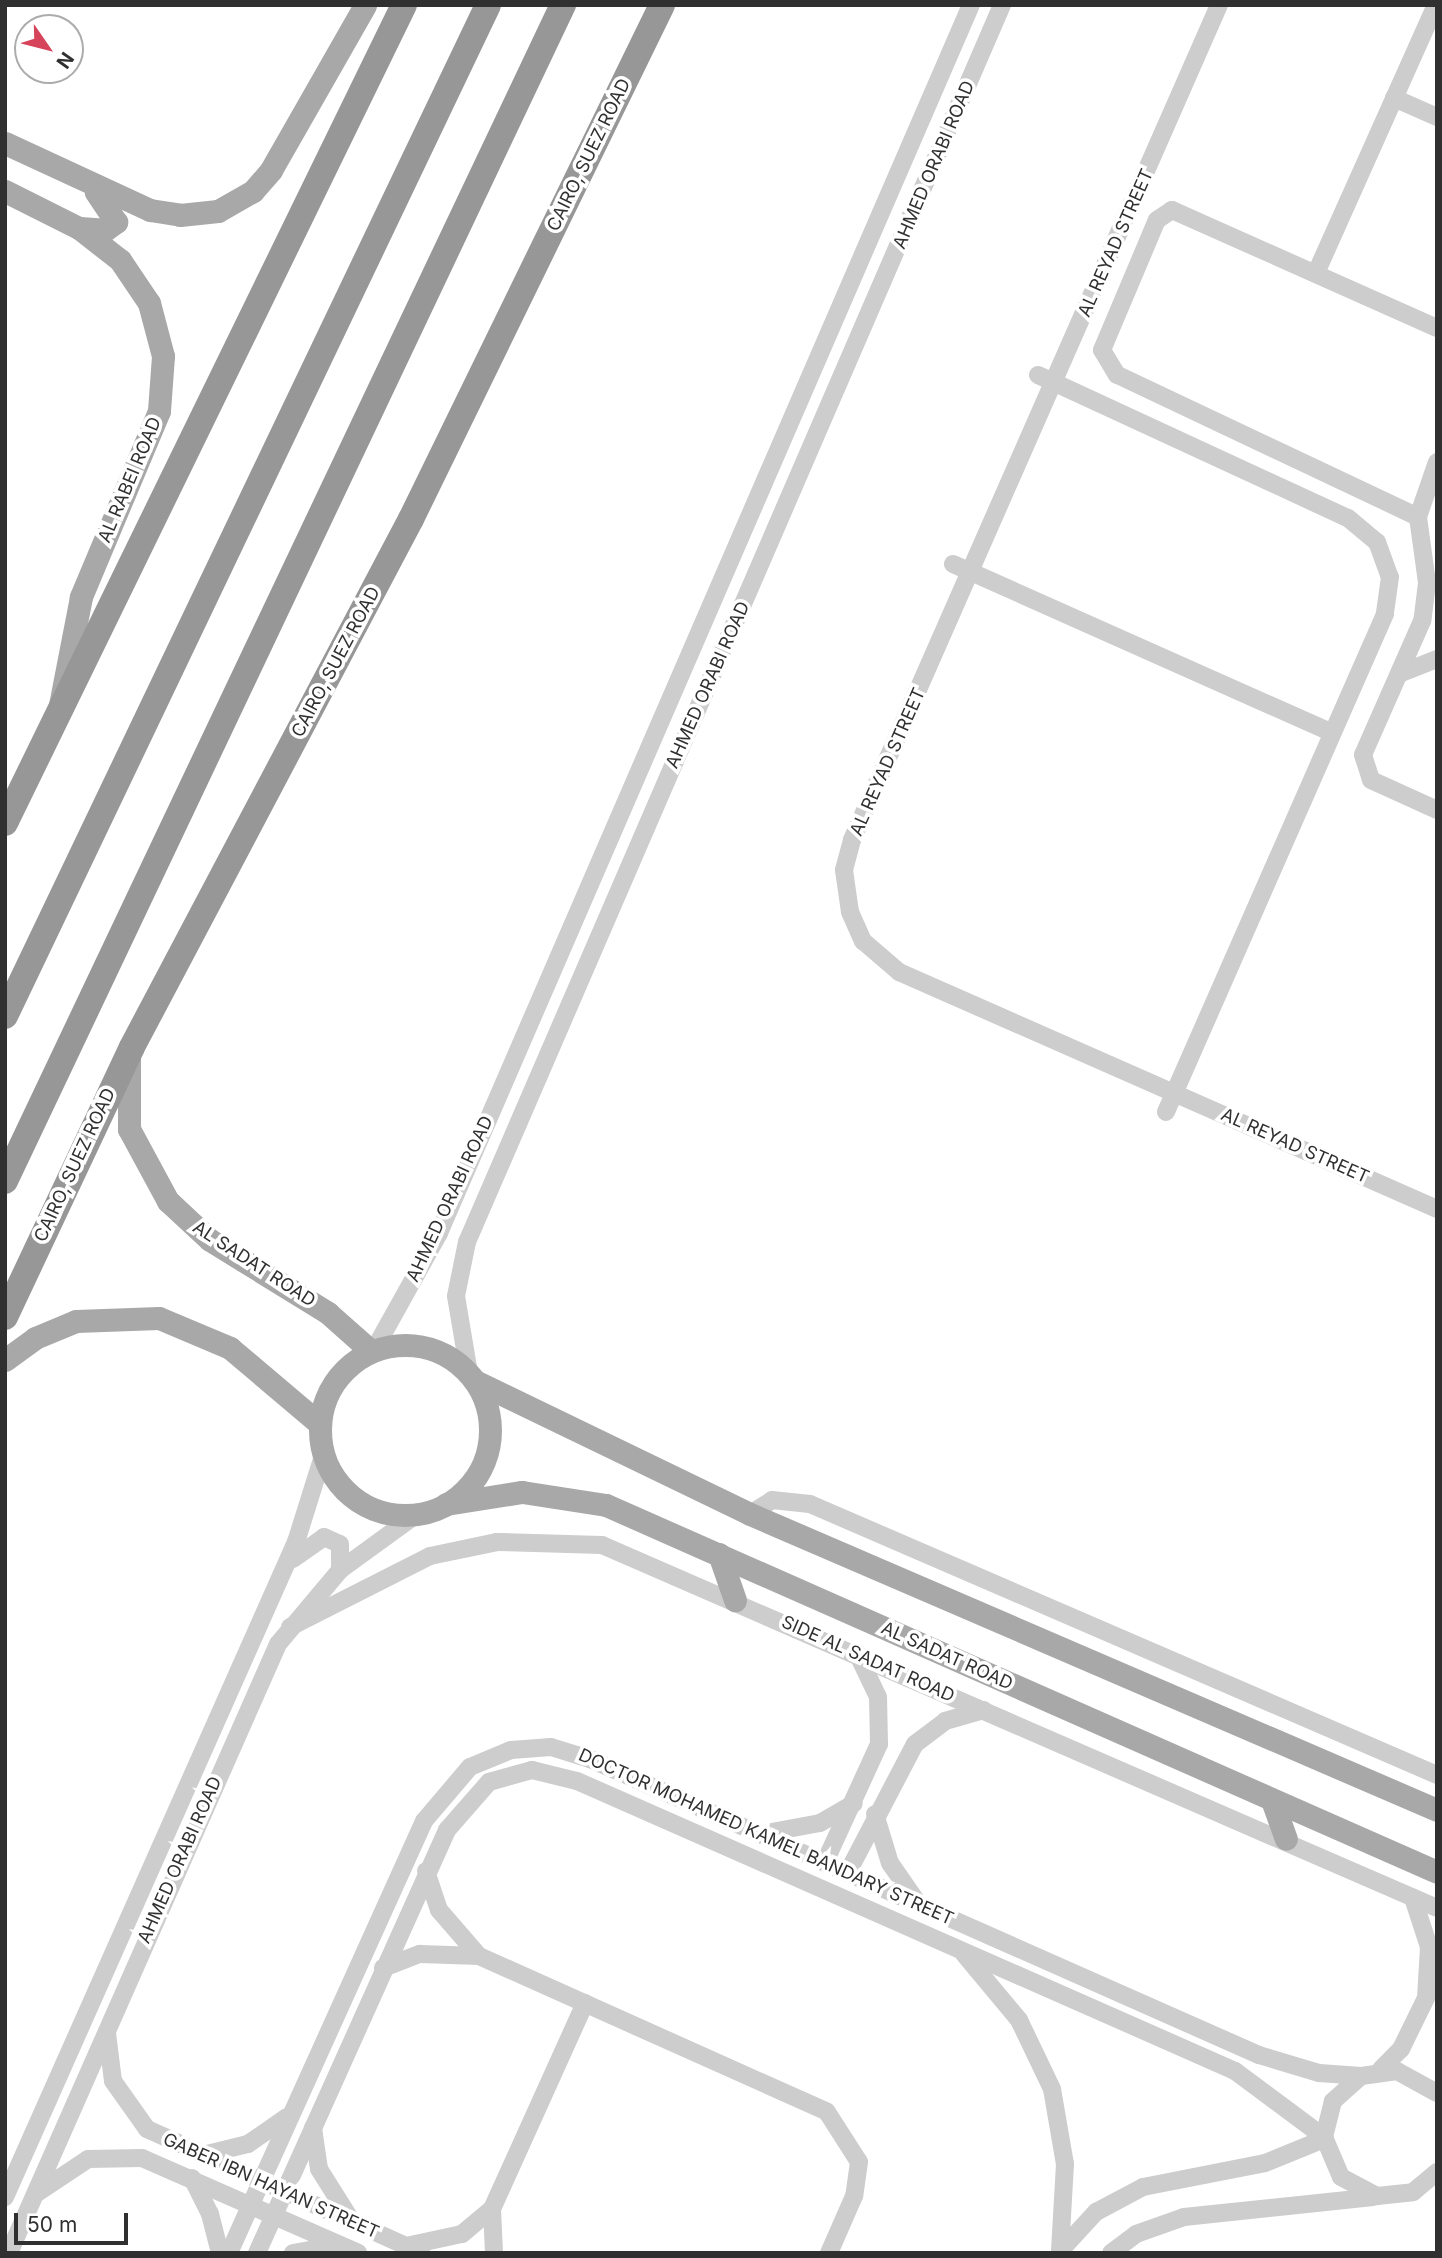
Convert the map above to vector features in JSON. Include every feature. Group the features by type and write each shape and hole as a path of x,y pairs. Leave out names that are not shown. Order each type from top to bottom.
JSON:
{"highway":[{"path":"5,823 404,5"},
{"path":"5,1016 488,5"},
{"path":"5,1181 563,5"},
{"name":"CAIRO, SUEZ ROAD","path":"5,1317 132,1047 411,519 662,5"}],"main road":[{"path":"5,143 88,184 180,215 218,211 242,199 271,170 365,5"},
{"path":"79,228 105,229 116,222 115,212 88,184"},
{"name":"AL RABEI ROAD","path":"5,191 79,228 110,250 141,286 158,329 164,374 154,429 81,597 59,714"},
{"name":"AL SADAT ROAD","path":"132,1047 129,1129 168,1201 210,1240 328,1313 372,1351"},
{"path":"5,1360 35,1338 76,1321 159,1318 230,1348 320,1424"},
{"path":"472,1377 486,1404 489,1442 475,1478 446,1504 417,1514 363,1505 338,1484 323,1456 320,1424 335,1381 372,1351 425,1347 472,1377 750,1514 1437,1810"},
{"name":"AL SADAT ROAD","path":"446,1504 556,1493 606,1505 1437,1872"},
{"path":"719,1554 735,1600"},
{"path":"1272,1800 1286,1839"}],"street":[{"name":"AHMED ORABI ROAD","path":"372,1351 424,1261 482,1134 971,5"},
{"name":"AHMED ORABI ROAD","path":"472,1377 458,1277 507,1145 842,380 1002,5"},
{"name":"AL REYAD STREET","path":"1219,5 847,854 855,927 873,953 899,972 1437,1209"},
{"path":"1317,273 1436,5"},
{"path":"1394,98 1437,117"},
{"path":"1418,517 1106,365 1102,350 1164,214 1181,210 1437,328"},
{"path":"815,370 842,380"},
{"path":"1038,375 1348,518 1377,542 1386,558 1390,595 1166,1112"},
{"path":"1437,462 1418,517 1425,602 1363,764 1379,784 1437,810"},
{"path":"953,564 1332,733"},
{"path":"1399,674 1437,659"},
{"path":"482,1134 507,1145"},
{"name":"AHMED ORABI ROAD","path":"5,2197 204,1739 284,1569 323,1456"},
{"path":"750,1514 772,1500 798,1499 1437,1775"},
{"name":"AHMED ORABI ROAD","path":"9,2253 229,1748 290,1627 340,1570 417,1514"},
{"path":"284,1569 324,1537 340,1544 340,1570"},
{"name":"SIDE AL SADAT ROAD","path":"290,1627 400,1568 497,1542 602,1545 1286,1839 1437,1908"},
{"path":"825,1862 879,1744 881,1721 858,1654"},
{"path":"848,1872 875,1814 915,1744 946,1721 983,1710"},
{"path":"204,1739 229,1748"},
{"name":"DOCTOR MOHAMED KAMEL BANDARY STREET","path":"229,2253 405,1858 452,1782 491,1756 531,1747 570,1752 625,1773 1259,2055 1318,2073 1361,2076"},
{"name":"DOCTOR MOHAMED KAMEL BANDARY STREET","path":"257,2253 426,1871 471,1795 509,1774 555,1773 615,1797 1235,2071 1324,2138"},
{"path":"615,1797 625,1773"},
{"path":"761,1834 820,1824 854,1803"},
{"path":"875,1814 890,1863 920,1904"},
{"path":"426,1871 439,1910 479,1956"},
{"path":"1377,2196 1341,2177 1324,2138 1333,2101 1361,2076 1381,2069 1406,2041 1426,1998 1429,1947 1413,1898"},
{"path":"959,1949 1019,2020 1052,2089 1065,2164 1060,2252"},
{"path":"383,1968 420,1954 479,1956 806,2100 842,2127 859,2162 859,2179 829,2253"},
{"path":"494,2253 492,2210 585,2003"},
{"name":"GABER IBN HAYAN STREET","path":"107,2029 113,2081 132,2115 164,2139 414,2249"},
{"path":"1381,2069 1413,2075 1437,2093"},
{"path":"202,2155 248,2144 292,2112"},
{"path":"313,2127 328,2189 353,2222"},
{"path":"1060,2252 1096,2212 1143,2187 1265,2162 1324,2138"},
{"name":"GABER IBN HAYAN STREET","path":"32,2198 70,2167 106,2155 142,2158 349,2249"},
{"path":"1413,2192 1437,2172"},
{"path":"192,2178 211,2214 220,2253"},
{"path":"1111,2253 1136,2234 1184,2217 1437,2190"},
{"path":"414,2249 453,2238 492,2210"},
{"path":"293,2253 349,2249"}]}
